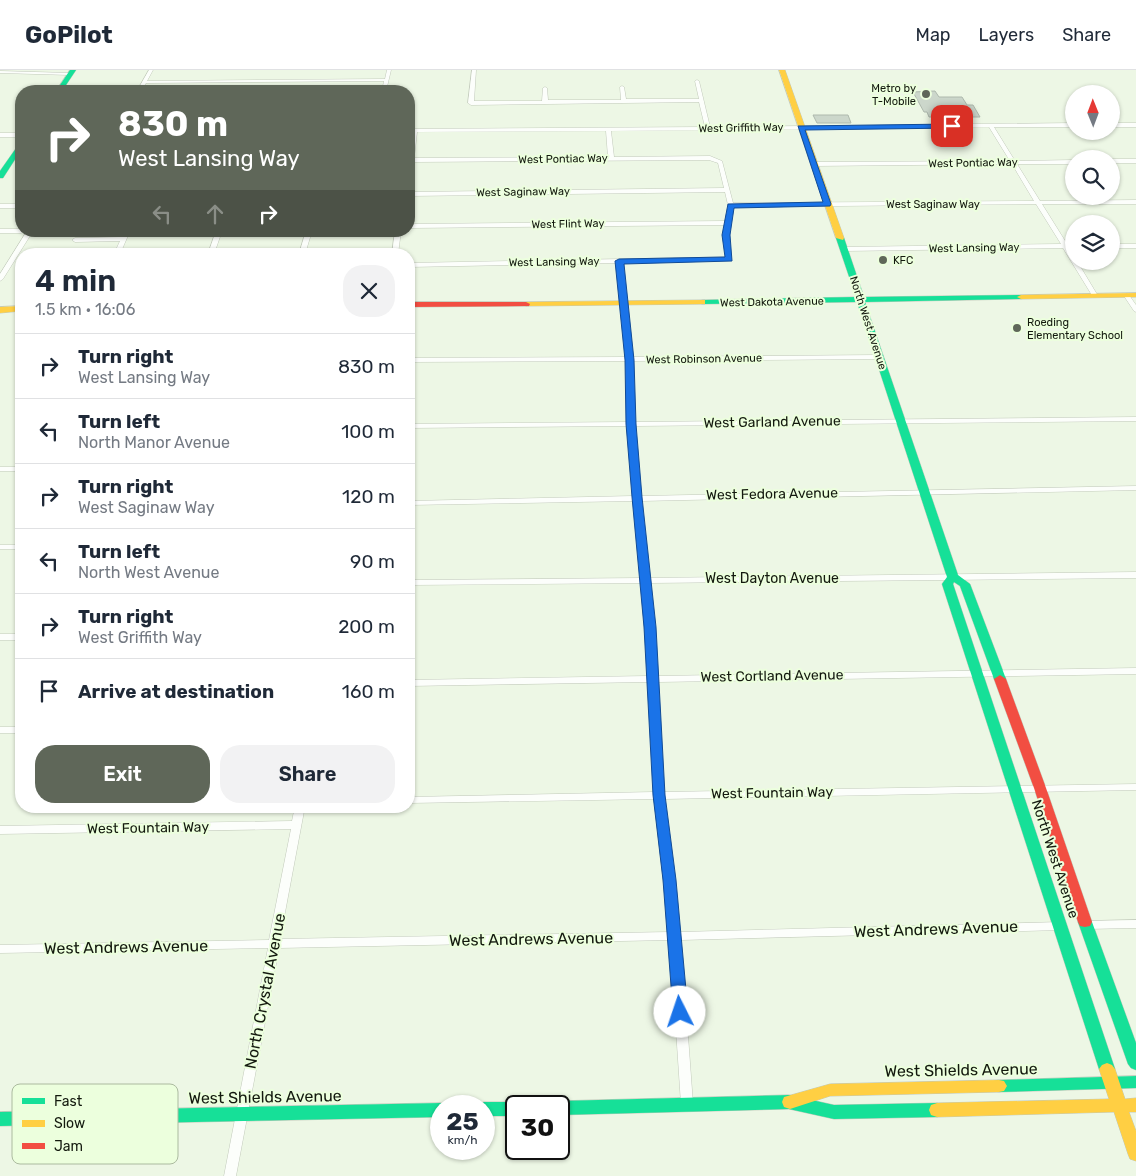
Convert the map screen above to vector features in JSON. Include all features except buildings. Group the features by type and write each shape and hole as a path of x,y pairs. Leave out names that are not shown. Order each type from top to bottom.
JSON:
{"main road":[{"name":"North West Avenue","path":"782,70 844,249 953,577 965,584 996,673 1040,788 1086,925 1136,1064"},
{"path":"63,85 72,72"},
{"path":"0,176 15,154"},
{"name":"West Dakota Avenue","path":"415,305 828,301 860,298 1132,295"},
{"path":"0,310 15,309"},
{"name":"North West Avenue","path":"953,577 947,584 1136,1154"},
{"name":"West Shields Avenue","path":"789,1102 830,1090 1136,1082"},
{"name":"West Shields Avenue","path":"570,1108 789,1102 834,1112 1136,1105"},
{"name":"West Shields Avenue","path":"178,1115 430,1110"}],"street":[{"path":"142,85 151,70"},
{"path":"386,85 389,70"},
{"path":"474,70 471,103 701,100"},
{"path":"0,72 72,72"},
{"path":"144,82 387,80"},
{"path":"698,81 708,129"},
{"path":"622,87 624,101"},
{"path":"545,88 545,102"},
{"name":"West Griffith Way","path":"416,131 1065,125"},
{"path":"1120,125 1136,125"},
{"path":"991,126 1065,246"},
{"path":"608,130 611,159"},
{"path":"415,136 416,131"},
{"path":"0,135 15,135"},
{"name":"West Pontiac Way","path":"415,160 717,159 721,164 728,190"},
{"path":"1120,162 1136,161"},
{"name":"West Pontiac Way","path":"813,164 1065,162"},
{"path":"728,190 731,205 728,223"},
{"name":"West Saginaw Way","path":"415,194 728,190"},
{"name":"West Saginaw Way","path":"731,205 1136,202"},
{"path":"0,206 15,206"},
{"name":"West Lansing Way","path":"415,265 729,259 726,235 728,223"},
{"name":"West Flint Way","path":"415,226 728,223"},
{"path":"0,231 15,231"},
{"path":"19,248 26,237"},
{"path":"75,240 124,239 120,248"},
{"name":"West Lansing Way","path":"844,249 1065,246"},
{"path":"1120,246 1136,246"},
{"path":"0,279 15,255"},
{"path":"619,261 630,360 631,424 650,627 659,795 675,936 687,1104"},
{"path":"1079,270 1095,296"},
{"path":"1132,295 1136,310"},
{"name":"West Robinson Avenue","path":"415,360 879,357"},
{"name":"West Garland Avenue","path":"415,426 1136,419"},
{"path":"0,469 15,469"},
{"name":"West Fedora Avenue","path":"415,503 1136,488"},
{"path":"0,547 15,547"},
{"name":"West Dayton Avenue","path":"415,583 1136,574"},
{"path":"0,637 15,637"},
{"name":"West Cortland Avenue","path":"415,683 1136,671"},
{"path":"0,730 15,730"},
{"name":"West Fountain Way","path":"415,800 1016,788 1136,788"},
{"name":"North Crystal Avenue","path":"230,1176 299,813"},
{"name":"West Fountain Way","path":"0,830 296,825"},
{"path":"1086,925 1136,924"},
{"name":"West Andrews Avenue","path":"0,949 675,936 1061,926"}],"traffic: fast":[{"path":"63,85 73,70"},
{"path":"0,176 15,154"},
{"path":"840,238 953,577 965,584 1000,679"},
{"path":"702,302 1021,297"},
{"path":"953,577 947,584 1107,1069"},
{"path":"1085,922 1136,1064"},
{"path":"999,1086 1136,1082"},
{"path":"570,1108 789,1102 834,1112 937,1110"},
{"path":"495,1109 505,1109"},
{"path":"178,1115 430,1110"},
{"path":"0,1119 12,1119"}],"traffic: slow":[{"path":"782,70 840,238"},
{"path":"1021,297 1136,295"},
{"path":"526,304 702,302"},
{"path":"0,310 15,309"},
{"path":"1107,1069 1136,1154"},
{"path":"790,1102 830,1090 999,1086"},
{"path":"937,1110 1136,1105"}],"traffic: jam":[{"path":"415,305 526,304"},
{"path":"1000,679 1040,788 1085,922"}],"place":[{"name":"Metro by T-Mobile","path":"926,94"},
{"name":"KFC","path":"883,260"},
{"name":"Roeding Elementary School","path":"1017,328"}],"route":[{"path":"680,1012 670,880 659,795 650,627 631,424 630,360 619,261 729,259 726,235 731,205 827,204 801,128 952,126"}]}
